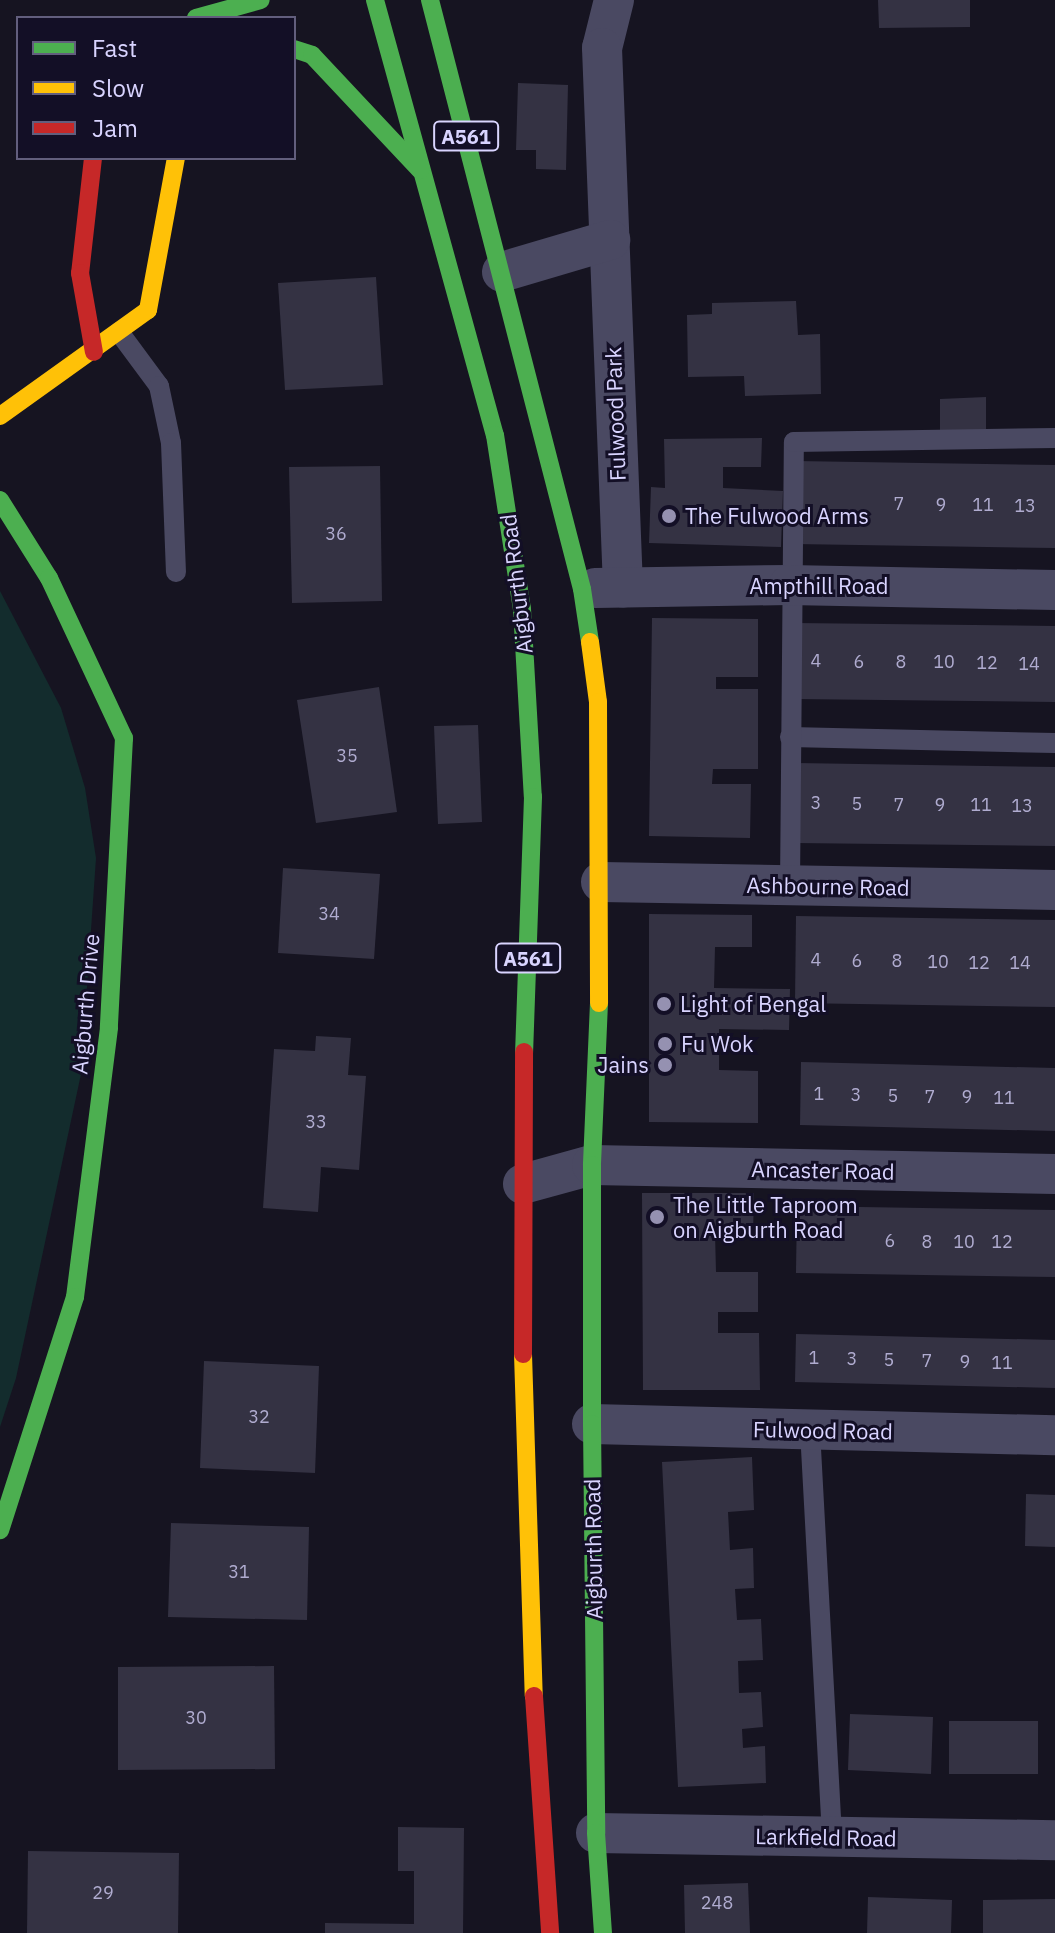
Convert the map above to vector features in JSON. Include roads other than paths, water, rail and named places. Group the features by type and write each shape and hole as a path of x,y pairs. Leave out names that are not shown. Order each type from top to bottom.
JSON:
{"main road":[{"path":"203,16 261,0"},
{"name":"Aigburth Road","path":"375,0 495,435 522,609 533,797 523,1184 528,1616 550,1933"},
{"name":"Aigburth Road","path":"430,0 582,589 598,702 601,882 592,1165 592,1424 596,1833 603,1933"},
{"path":"296,50 312,55 420,170"},
{"path":"93,160 80,273 94,352"},
{"path":"0,416 94,352 148,310 176,160"},
{"name":"Aigburth Drive","path":"0,500 49,578 124,738 124,812 109,1028 75,1297 0,1530"}],"street":[{"name":"Fulwood Park","path":"614,0 602,48 623,588"},
{"path":"502,272 610,240"},
{"name":"Ampthill Road","path":"582,589 789,585 1055,590"},
{"name":"Ashbourne Road","path":"601,882 1055,890"},
{"path":"523,1184 592,1165"},
{"name":"Ancaster Road","path":"592,1165 1055,1174"},
{"name":"Fulwood Road","path":"592,1424 1055,1435"},
{"name":"Larkfield Road","path":"596,1833 1055,1840"}],"lane":[{"path":"119,332 159,386 171,443 176,572"},
{"path":"790,886 789,585 794,442 1055,438"},
{"path":"790,737 1055,743"},
{"path":"810,1430 832,1837"}],"place":[{"name":"The Fulwood Arms","path":"669,516"},
{"name":"Light of Bengal","path":"664,1004"},
{"name":"Fu Wok","path":"665,1044"},
{"name":"Jains","path":"665,1065"},
{"name":"The Little Taproom on Aigburth Road","path":"657,1217"}]}
